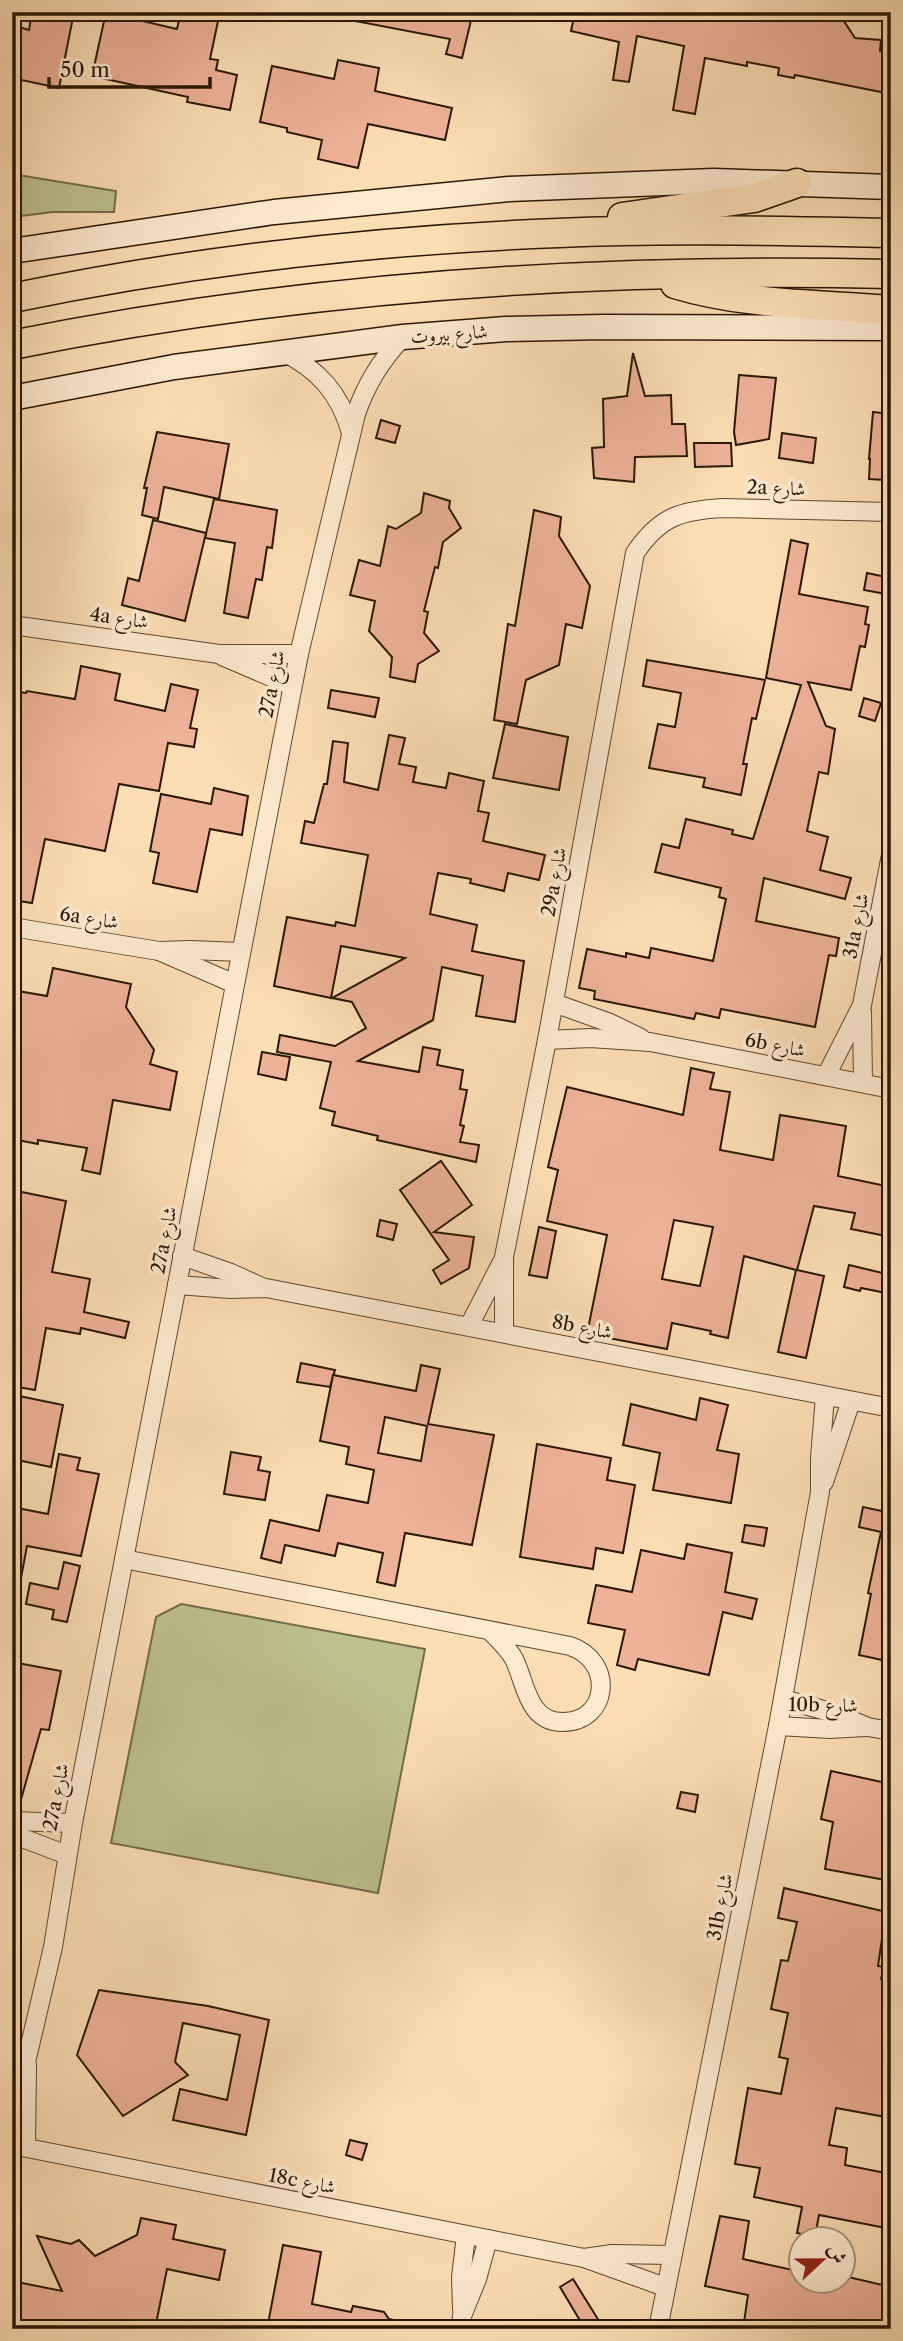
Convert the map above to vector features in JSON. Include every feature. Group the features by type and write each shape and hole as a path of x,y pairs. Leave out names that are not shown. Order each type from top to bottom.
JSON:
{"main road":[{"path":"12,251 274,212 509,189 702,181 891,187"},
{"path":"558,233 650,212 754,198 797,183"},
{"path":"12,298 153,273 285,255 446,239 676,230 891,233"},
{"path":"12,345 189,314 311,298 544,279 754,272 891,274"},
{"path":"645,274 687,288 719,294 891,310"},
{"name":"شارع بيروت","path":"12,398 174,367 404,337 506,329 603,327 891,328"}],"street":[{"name":"27a شارع","path":"19,2146 27,2058 53,1947 73,1823 292,686 351,433 362,397 379,364 404,337"},
{"path":"281,351 298,359 327,383 342,406 351,433"},
{"name":"2a شارع","path":"662,523 681,514 703,509 891,512"},
{"name":"29a شارع","path":"505,1333 504,1257 554,1003 631,573 635,553 647,536 662,523"},
{"name":"4a شارع","path":"12,625 219,654 299,654"},
{"name":"4a شارع","path":"219,654 292,686"},
{"name":"31a شارع","path":"863,1083 862,1005 891,855"},
{"name":"6a شارع","path":"12,927 159,951 241,952"},
{"name":"6a شارع","path":"159,951 235,984"},
{"name":"6b شارع","path":"554,1003 610,1023 650,1042"},
{"name":"31a شارع","path":"826,1076 862,1005"},
{"name":"6b شارع","path":"547,1040 590,1038 650,1042 891,1089"},
{"name":"8b شارع","path":"182,1256 265,1288"},
{"name":"29a شارع","path":"469,1326 504,1257"},
{"name":"8b شارع","path":"177,1285 231,1289 265,1288 891,1408"},
{"name":"31b شارع","path":"820,1492 825,1396"},
{"name":"31b شارع","path":"658,2329 778,1726 820,1492 852,1401"},
{"path":"124,1559 560,1643 579,1649 589,1655 600,1675 601,1687 592,1709 583,1717 560,1722 538,1713 529,1700 515,1661 489,1630"},
{"name":"10b شارع","path":"783,1699 834,1713 868,1727 891,1731"},
{"name":"10b شارع","path":"778,1726 830,1729 868,1727"},
{"path":"12,1821 73,1823"},
{"path":"12,1834 67,1856"},
{"name":"27a شارع","path":"12,2092 27,2058"},
{"name":"18c شارع","path":"19,2146 584,2258 665,2287"},
{"path":"461,2323 461,2277 466,2235"},
{"path":"461,2323 488,2239"},
{"name":"18c شارع","path":"584,2258 612,2254 672,2255"}],"green space":[{"path":"12,174 116,191 114,212 53,212 12,217"},
{"path":"181,1604 425,1649 378,1893 111,1843 156,1617"}],"building":[{"path":"32,12 74,12 59,88 12,78 12,25 29,30"},
{"path":"106,12 177,29 181,12 220,12 210,59 218,60 216,70 237,75 230,110 187,102 188,97 92,76"},
{"path":"356,12 473,12 462,58 446,54 450,39 355,21"},
{"path":"575,12 838,12 855,38 881,40 880,51 891,53 891,94 795,75 794,78 778,75 779,68 747,62 747,66 705,58 695,114 673,110 684,46 637,36 629,82 613,80 619,42 571,31"},
{"path":"338,60 379,68 375,91 452,108 445,140 368,124 358,168 318,159 322,140 260,122 272,66 334,79"},
{"path":"633,353 645,396 671,395 672,424 685,424 687,456 635,457 634,482 594,478 592,448 604,447 603,399 627,396"},
{"path":"739,375 776,378 769,439 736,445 734,432"},
{"path":"873,412 891,414 886,480 869,479"},
{"path":"381,420 400,426 395,443 376,438"},
{"path":"157,432 229,444 219,499 164,487 158,519 142,515 147,488 144,488"},
{"path":"782,433 816,438 813,463 779,458"},
{"path":"694,443 731,443 732,466 695,467"},
{"path":"424,493 450,501 449,508 461,528 443,542 424,611 428,612 424,633 439,651 418,664 415,682 390,677 392,657 369,631 375,601 350,595 359,560 380,566 388,526 396,529 421,513"},
{"path":"214,499 277,510 272,548 267,547 262,580 256,579 248,618 224,613 235,543 205,538"},
{"path":"534,510 561,517 559,536 590,586 582,628 566,624 559,665 526,680 517,724 494,720 508,624 515,626"},
{"path":"153,520 206,533 185,621 122,605 128,578 139,581"},
{"path":"791,540 808,544 799,594 868,607 865,624 869,625 865,647 860,646 851,690 808,682 826,726 835,729 828,774 819,772 807,831 828,837 820,870 851,878 845,899 764,878 756,921 839,938 836,956 829,955 815,1027 721,1009 719,1018 696,1013 694,1019 594,999 595,991 579,988 587,949 626,957 626,953 649,958 651,948 713,961 726,899 719,897 721,888 655,872 662,844 679,848 686,819 733,830 732,834 753,839 801,685 766,678"},
{"path":"867,573 891,578 891,595 864,590"},
{"path":"647,660 765,680 756,719 752,718 743,764 747,764 741,795 703,787 705,778 649,768 658,724 675,727 681,693 643,686"},
{"path":"81,666 120,674 115,700 165,711 171,684 198,690 190,728 197,729 194,747 168,743 159,791 119,784 105,851 45,839 32,903 12,900 12,691 75,699"},
{"path":"331,690 379,698 375,717 328,708"},
{"path":"864,698 881,703 875,721 859,716"},
{"path":"505,724 568,737 559,790 493,778"},
{"path":"389,735 405,738 399,764 416,767 413,782 446,788 449,773 484,781 478,811 489,813 483,841 545,855 539,880 508,873 504,891 470,883 471,879 438,873 430,914 477,925 472,951 524,961 515,1022 476,1016 483,976 442,967 433,1020 358,1061 419,1072 423,1047 440,1050 437,1065 463,1070 460,1089 467,1090 460,1125 464,1126 460,1142 479,1145 476,1162 377,1140 378,1136 332,1125 335,1112 320,1108 331,1062 277,1052 280,1035 335,1046 366,1028 352,1002 332,998 405,958 341,946 331,998 274,986 287,917 335,926 336,922 355,926 368,855 301,843 305,821 314,823 324,784 327,784 333,741 348,743 344,782 378,790"},
{"path":"214,788 248,796 242,835 210,829 197,892 153,883 159,853 150,851 161,794 211,804"},
{"path":"53,968 131,984 126,1007 154,1050 150,1064 177,1072 170,1110 113,1100 100,1174 82,1170 87,1148 38,1140 38,1144 12,1139 12,990 47,996"},
{"path":"262,1052 290,1057 286,1080 258,1074"},
{"path":"691,1068 714,1073 710,1089 730,1092 720,1150 773,1160 780,1115 846,1126 838,1176 891,1187 891,1237 851,1229 855,1213 814,1206 797,1270 824,1276 806,1358 778,1352 796,1270 744,1256 728,1338 710,1334 711,1331 672,1323 667,1349 587,1334 607,1235 547,1221 558,1170 548,1167 567,1087 683,1115","holes":["674,1220 713,1227 700,1286 662,1279"]},
{"path":"441,1161 472,1205 434,1232 474,1237 469,1268 441,1284 433,1270 449,1260 400,1190"},
{"path":"12,1190 66,1201 52,1272 90,1279 84,1312 129,1322 125,1338 81,1328 80,1334 46,1328 35,1390 12,1386 12,1273 16,1254 12,1253"},
{"path":"380,1220 397,1224 393,1240 377,1236"},
{"path":"539,1227 556,1231 547,1278 529,1275"},
{"path":"849,1265 891,1275 891,1294 844,1287"},
{"path":"301,1363 335,1370 330,1387 297,1382"},
{"path":"421,1365 440,1369 428,1424 494,1435 472,1545 405,1533 395,1586 377,1582 383,1553 338,1543 335,1556 285,1545 281,1563 261,1558 270,1520 319,1531 327,1495 368,1503 374,1470 346,1464 349,1447 320,1441 333,1375 416,1391","holes":["385,1417 427,1426 421,1461 378,1453"]},
{"path":"19,1396 63,1405 51,1467 12,1459 12,1431"},
{"path":"700,1398 728,1405 717,1450 739,1454 731,1503 653,1490 660,1453 623,1445 631,1404 696,1420"},
{"path":"537,1444 611,1458 607,1480 635,1485 623,1553 596,1548 593,1569 520,1557"},
{"path":"231,1452 261,1457 258,1470 270,1472 265,1500 224,1494"},
{"path":"59,1454 80,1458 77,1470 99,1474 81,1556 27,1546 21,1578 12,1577 12,1507 48,1514"},
{"path":"863,1507 891,1513 891,1662 859,1655 881,1532 859,1527"},
{"path":"745,1525 767,1528 764,1546 742,1542"},
{"path":"687,1544 732,1553 725,1592 757,1599 752,1619 723,1612 709,1675 638,1659 635,1670 617,1665 625,1630 588,1623 596,1585 632,1592 641,1550 684,1559"},
{"path":"64,1562 80,1566 67,1622 52,1619 54,1610 26,1604 30,1583 58,1589"},
{"path":"12,1662 61,1671 49,1730 41,1729 18,1810 12,1810 12,1751 20,1725 12,1724 17,1684 12,1683"},
{"path":"831,1771 891,1784 891,1881 825,1869 833,1822 821,1819"},
{"path":"681,1792 698,1795 695,1812 677,1808"},
{"path":"784,1888 891,1913 891,1933 883,1932 878,1966 884,1967 881,1979 891,1981 891,2118 836,2108 829,2145 847,2148 845,2165 891,2174 891,2229 819,2215 817,2226 798,2226 802,2207 754,2197 760,2168 735,2164 748,2088 781,2094 788,2059 779,2057 788,2013 771,2009 781,1960 788,1961 797,1922 778,1918"},
{"path":"99,1990 208,2006 269,2020 246,2135 173,2120 180,2089 227,2100 240,2035 183,2023 175,2062 188,2075 123,2116 77,2055"},
{"path":"350,2140 367,2144 362,2160 346,2155"},
{"path":"720,2216 749,2221 743,2259 788,2269 788,2296 858,2296 858,2279 891,2287 891,2307 886,2329 821,2329 788,2321 787,2329 743,2329 748,2295 705,2286"},
{"path":"141,2218 176,2225 173,2239 225,2250 219,2280 167,2269 155,2329 12,2329 12,2281 62,2291 37,2236 71,2244 79,2240 95,2256 137,2235"},
{"path":"283,2245 321,2252 312,2304 351,2312 353,2306 384,2312 389,2319 394,2320 394,2329 267,2329"},
{"path":"573,2279 604,2329 585,2329 560,2287"}]}
